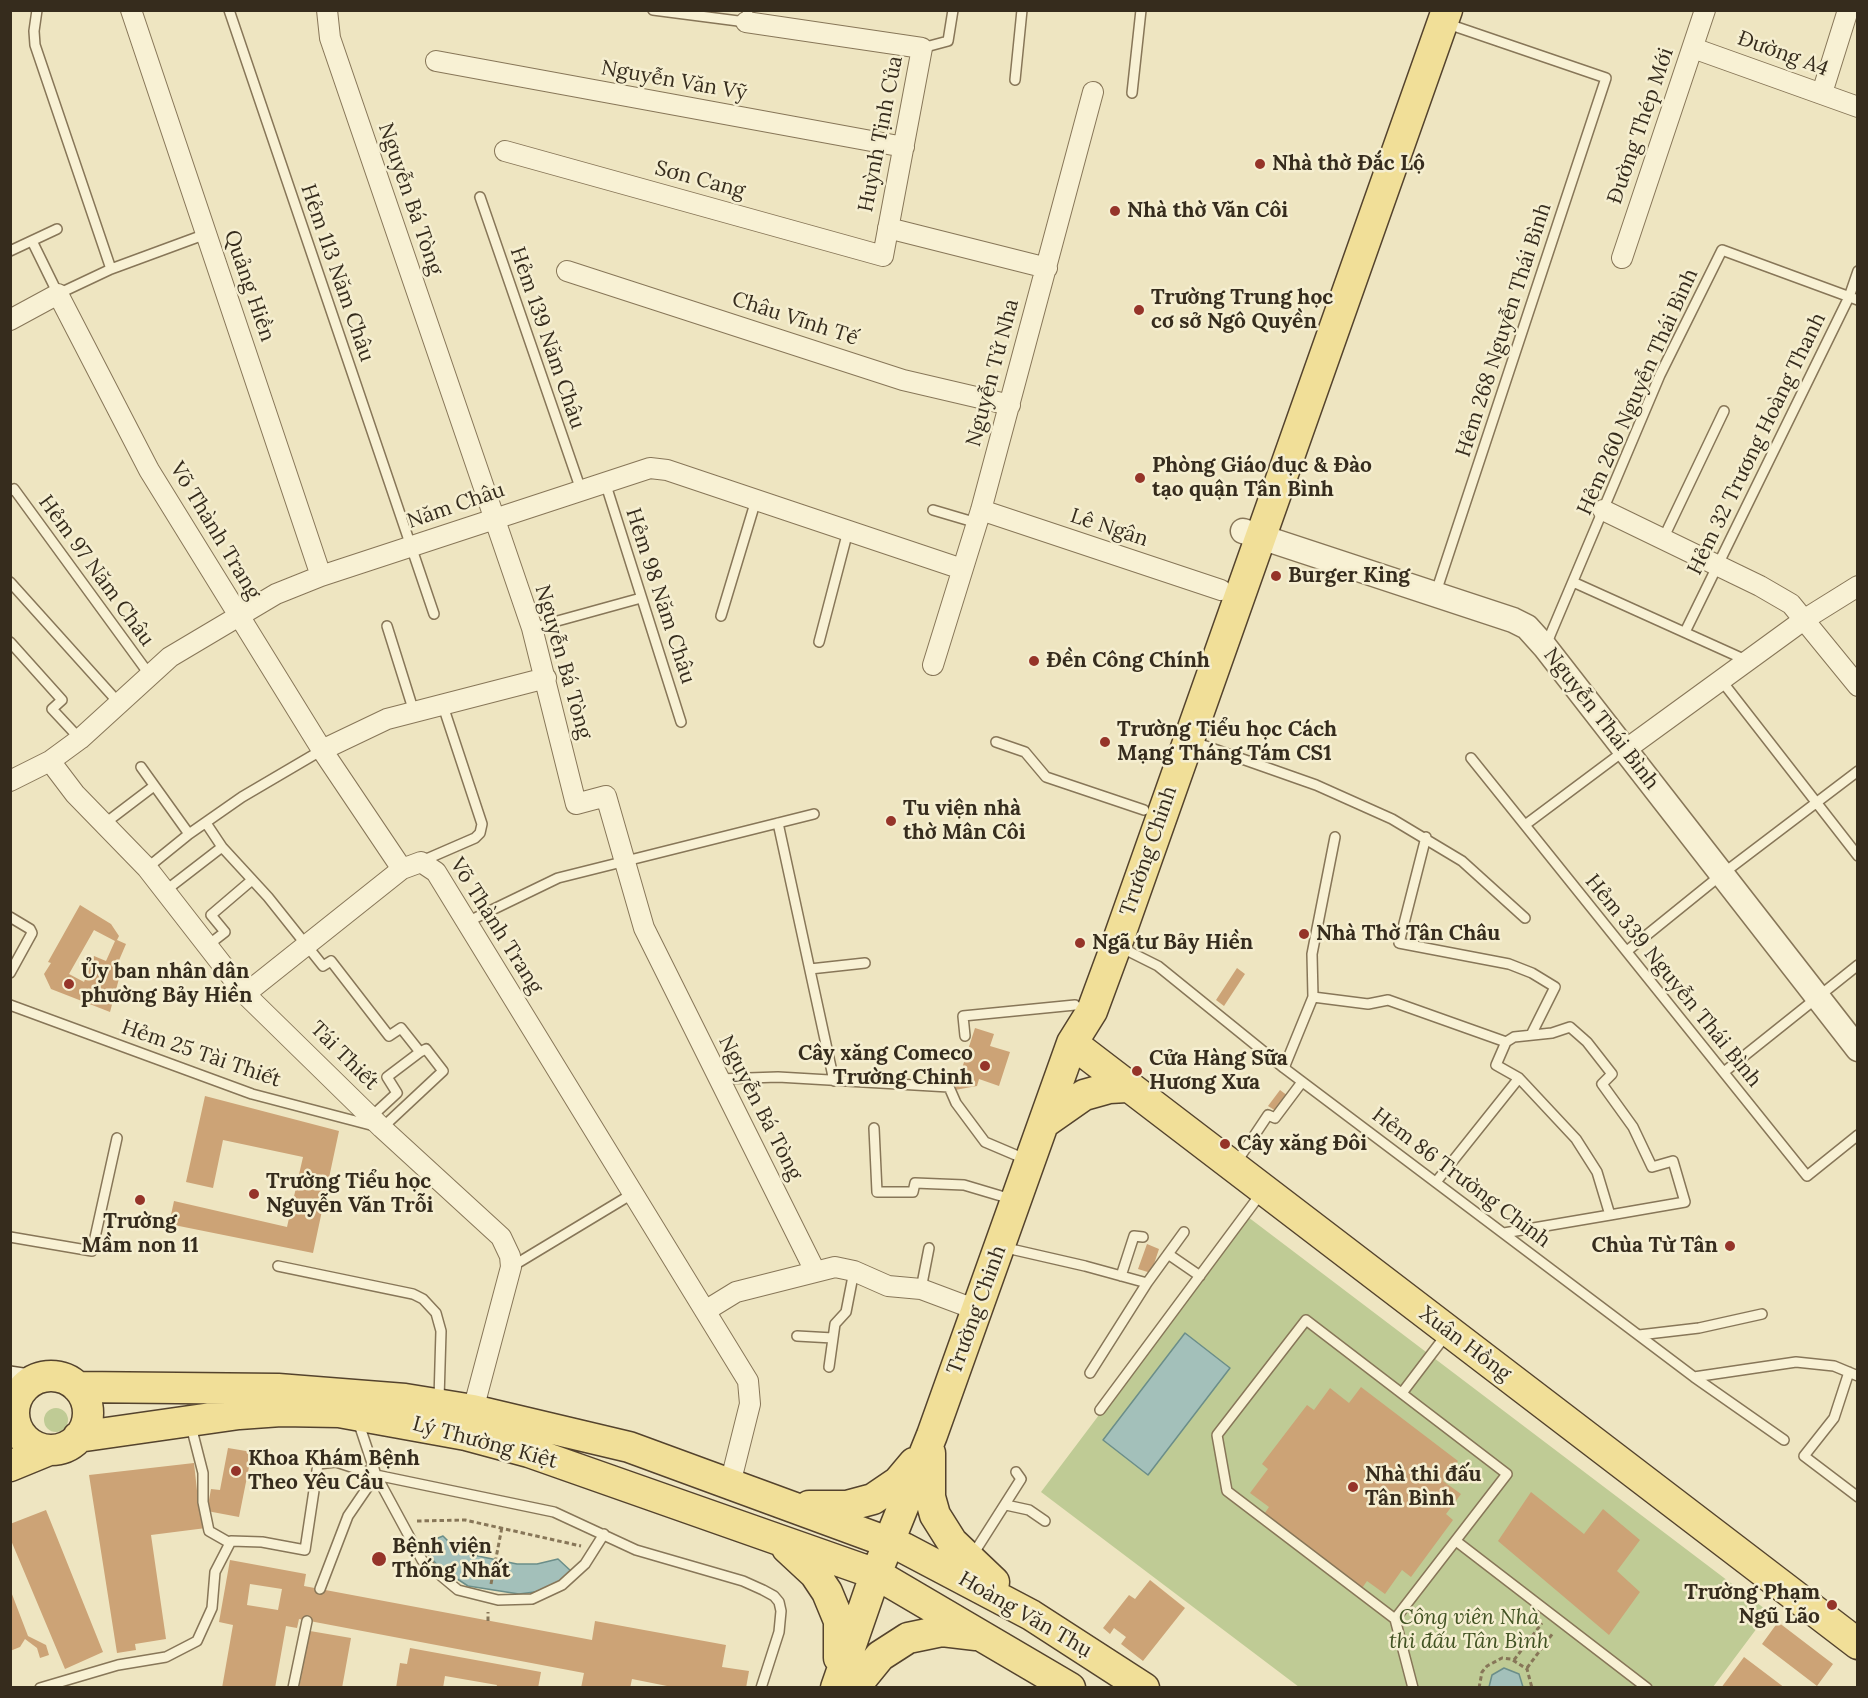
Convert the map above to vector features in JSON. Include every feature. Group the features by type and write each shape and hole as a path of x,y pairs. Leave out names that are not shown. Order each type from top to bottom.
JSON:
{"main road":[{"name":"Trường Chinh","path":"1072,1043 1075,1005 1153,813 1188,740 1251,533 1439,14"},
{"name":"Trường Chinh","path":"845,1687 1072,1043 1092,1011 1116,946 1153,813 1221,590 1251,533"},
{"name":"Xuân Hồng","path":"1072,1043 1127,1088 1857,1644"},
{"path":"1044,1123 1084,1095 1109,1088 1127,1088"},
{"path":"10,1466 49,1450 60,1449 78,1437 84,1428 87,1407 77,1387 56,1376 20,1381 14,1408 15,1423 25,1439 37,1447 49,1450"},
{"name":"Lý Thường Kiệt","path":"77,1387 278,1389 342,1393 473,1410 629,1447 781,1502"},
{"name":"Lý Thường Kiệt","path":"78,1437 281,1411 356,1415 446,1431 530,1452 884,1577"},
{"path":"781,1502 830,1507 873,1499 898,1482 932,1435"},
{"path":"932,1435 929,1472 930,1497 943,1531 969,1561 1031,1615"},
{"path":"781,1502 896,1544"},
{"path":"813,1553 826,1519"},
{"path":"780,1542 815,1574 834,1606 845,1687"},
{"name":"Hoàng Văn Thụ","path":"896,1544 1031,1615 1144,1688"},
{"name":"Hoàng Văn Thụ","path":"884,1577 992,1639 1070,1688"},
{"path":"845,1687 880,1656 908,1638 942,1631 992,1639"}],"street":[{"name":"Quảng Hiền","path":"131,10 321,576"},
{"name":"Nguyễn Bá Tòng","path":"327,10 330,38 532,628 576,804 606,796 644,928 815,1271"},
{"name":"Đường Thép Mới","path":"1622,258 1705,10"},
{"path":"1821,93 1848,10"},
{"path":"747,16 922,48"},
{"name":"Huỳnh Tịnh Của","path":"883,256 922,48"},
{"name":"Đường A4","path":"1693,48 1857,107"},
{"name":"Nguyễn Văn Vỹ","path":"436,61 903,147"},
{"name":"Nguyễn Tử Nha","path":"933,665 979,517 1093,92"},
{"name":"Sơn Cang","path":"505,151 883,256"},
{"name":"Huỳnh Tịnh Của","path":"888,228 1047,268"},
{"name":"Châu Vĩnh Tế","path":"567,271 903,380 1010,405"},
{"path":"10,320 58,294"},
{"name":"Võ Thành Trang","path":"58,294 149,470 322,750 402,869 421,862 430,865 436,872 632,1194 742,1369 751,1393 730,1484"},
{"name":"Năm Châu","path":"10,781 50,761 80,740 118,702 170,657 238,615 288,588 650,468 659,468 962,569"},
{"path":"1603,510 1776,594 1805,618 1857,686"},
{"name":"Lê Ngân","path":"979,517 1221,590"},
{"name":"Nguyễn Thái Bình","path":"1251,533 1520,623 1534,634 1857,1049"},
{"path":"1625,750 1805,618 1857,585"},
{"path":"322,750 368,726 546,678"},
{"name":"Tái Thiết","path":"50,761 75,794 147,868 245,994 501,1238 510,1256 511,1267"},
{"path":"245,994 402,869"},
{"path":"473,1410 511,1267"},
{"path":"705,1311 736,1292 835,1267 854,1271 888,1286 921,1289 977,1310"}],"lane":[{"path":"37,10 35,45 111,269"},
{"name":"Hẻm 113 Năm Châu","path":"229,10 434,615"},
{"path":"653,10 747,16"},
{"path":"922,48 948,41 953,10"},
{"path":"1015,80 1022,10"},
{"path":"1132,93 1141,10"},
{"name":"Hẻm 268 Nguyễn Thái Bình","path":"1435,594 1606,78 1439,14"},
{"name":"Hẻm 139 Năm Châu","path":"480,197 581,490"},
{"path":"10,251 57,229"},
{"path":"32,242 58,294 111,269 206,234"},
{"name":"Hẻm 260 Nguyễn Thái Bình","path":"1545,647 1660,375 1722,250 1853,298"},
{"name":"Hẻm 32 Trương Hoàng Thanh","path":"1685,632 1853,298 1857,271"},
{"path":"1663,539 1724,411"},
{"name":"Hẻm 98 Năm Châu","path":"605,482 681,722"},
{"name":"Hẻm 97 Năm Châu","path":"12,490 149,674"},
{"path":"721,616 756,500"},
{"path":"933,510 979,517"},
{"path":"819,642 848,531"},
{"path":"10,582 118,702"},
{"path":"1573,582 1748,661"},
{"path":"532,628 641,598"},
{"path":"387,626 414,712"},
{"path":"10,642 62,700 52,709 80,740"},
{"path":"1721,680 1857,856"},
{"path":"421,862 475,838 482,824 443,706"},
{"path":"1188,740 1345,797 1426,837 1462,861 1526,918"},
{"path":"996,742 1025,752 1046,777 1153,813"},
{"path":"147,868 189,834 242,797 322,750"},
{"path":"1525,825 1625,750"},
{"name":"Hẻm 339 Nguyễn Thái Bình","path":"1471,758 1807,1176 1857,1135"},
{"path":"141,767 189,834"},
{"path":"1627,951 1721,875 1857,771"},
{"path":"104,824 154,786"},
{"path":"467,922 558,878 814,814"},
{"path":"206,823 222,847 307,944 323,966 331,961 388,1036 401,1028 420,1052"},
{"path":"778,823 834,1081"},
{"path":"1284,1068 1313,997 1312,954 1335,837"},
{"path":"1426,837 1399,943 1501,962 1532,973 1555,987 1531,1035"},
{"path":"165,891 222,847"},
{"path":"207,946 225,932 211,915 252,880"},
{"path":"10,917 30,929 32,933 10,973"},
{"name":"Hẻm 86 Trường Chinh","path":"1116,946 1158,966 1302,1082 1694,1377 1784,1440"},
{"path":"810,969 865,963"},
{"path":"1724,1072 1857,965"},
{"path":"1313,997 1368,1004 1388,1000 1506,1042"},
{"name":"Hẻm 25 Tài Thiết","path":"10,1005 252,1094 377,1122"},
{"path":"965,1036 963,1016 1075,1005"},
{"path":"1504,1233 1610,1215 1685,1202 1673,1161 1652,1167 1634,1126 1602,1084 1612,1074 1587,1042 1570,1027 1552,1033 1514,1037 1506,1042 1496,1065 1518,1078 1565,1127 1586,1154 1597,1172 1610,1215"},
{"path":"426,1049 443,1071 377,1122 398,1093 387,1077 426,1049"},
{"path":"718,1079 778,1077 949,1087 956,1102 985,1142 1030,1161"},
{"path":"1436,1182 1518,1078"},
{"path":"1233,1167 1268,1114 1275,1118 1302,1082"},
{"path":"874,1128 877,1192 913,1192 915,1183 964,1185 1016,1200"},
{"path":"10,1237 92,1251 117,1138"},
{"path":"1100,1410 1263,1191"},
{"path":"511,1267 632,1194"},
{"path":"1090,1373 1147,1283 1184,1232"},
{"path":"1121,1276 1134,1236 1143,1237"},
{"path":"1000,1246 1147,1283"},
{"path":"921,1289 929,1248"},
{"path":"1168,1254 1200,1276"},
{"path":"278,1266 413,1294 423,1299 432,1308 440,1324 438,1405"},
{"path":"829,1367 835,1324 846,1312 854,1271"},
{"path":"1639,1335 1699,1328 1762,1314"},
{"path":"1395,1619 1507,1474 1306,1320 1217,1435 1227,1491 1395,1619 1413,1688"},
{"path":"1402,1393 1448,1332"},
{"path":"797,1336 833,1338"},
{"path":"1694,1377 1796,1362 1834,1366 1853,1374 1834,1418 1804,1456 1857,1497"},
{"path":"356,1415 376,1475 422,1560 458,1590 489,1598 532,1599 561,1585 585,1564 604,1534"},
{"path":"190,1421 203,1473 203,1502 209,1531 230,1543 262,1542 304,1550 318,1464 336,1462 376,1475 554,1512 636,1550 743,1581 774,1596 779,1602 781,1611 779,1632 761,1688"},
{"path":"969,1561 1021,1479 1016,1472"},
{"path":"320,1589 348,1516 376,1475"},
{"path":"1006,1505 1029,1510 1045,1521"},
{"path":"1456,1541 1647,1688"},
{"path":"40,1688 54,1686 118,1665 166,1657 197,1641 212,1608 215,1572 230,1543"},
{"path":"293,1688 307,1621"}],"path":[{"path":"401,1522 465,1520 594,1550"},
{"path":"488,1621 489,1598 502,1527"},
{"path":"1514,1660 1550,1612"},
{"path":"1527,1669 1562,1622"},
{"path":"1479,1688 1482,1672 1487,1666 1502,1658 1514,1660 1527,1669 1532,1688"}],"green space":[{"name":"Công viên Nhà thi đấu Tân Bình","path":"1248,1217 1769,1612 1713,1687 1299,1687 1041,1492"},
{"path":"51,1408 61,1408 68,1415 68,1425 61,1432 51,1432 44,1425 44,1415"}],"water":[{"path":"1185,1333 1230,1368 1148,1475 1103,1440"},
{"path":"443,1536 455,1548 473,1555 517,1564 537,1564 558,1559 572,1572 560,1582 542,1591 519,1594 468,1586 439,1567 425,1551 423,1544"},
{"path":"1504,1668 1519,1674 1523,1687 1489,1687 1492,1675"}],"building":[{"path":"80,905 111,924 119,936 117,940 126,944 114,972 120,975 110,1012 51,989 44,974 51,963 48,962","holes":["94,930 115,941 106,961 94,956 84,982 69,974"]},
{"path":"1237,968 1245,974 1224,1006 1216,1000"},
{"name":"Cây xăng Comeco Trường Chinh","path":"975,1028 994,1034 990,1046 1010,1052 999,1086 979,1079 977,1086 955,1090"},
{"path":"1280,1090 1288,1096 1276,1111 1268,1106"},
{"path":"205,1096 339,1131 313,1253 169,1224 174,1201 287,1227 303,1157 223,1140 213,1188 186,1182"},
{"path":"1147,1244 1159,1249 1151,1273 1138,1269"},
{"name":"Nhà thi đấu Tân Bình","path":"1361,1387 1458,1461 1443,1481 1461,1494 1446,1514 1453,1520 1411,1577 1402,1570 1385,1594 1367,1581 1360,1591 1262,1517 1269,1507 1250,1493 1268,1469 1262,1464 1307,1405 1314,1410 1330,1388 1349,1403"},
{"name":"Khoa Khám Bệnh Theo Yêu Cầu","path":"228,1448 252,1452 239,1517 207,1511 211,1489 220,1490"},
{"path":"194,1463 199,1509 204,1508 206,1528 151,1535 166,1639 135,1644 136,1650 117,1653 89,1475"},
{"path":"1531,1492 1584,1534 1603,1509 1640,1540 1617,1571 1640,1592 1609,1635 1498,1541"},
{"path":"46,1510 103,1652 65,1669 10,1538 10,1524"},
{"path":"230,1560 306,1574 304,1586 592,1640 595,1621 726,1645 722,1667 749,1671 746,1688 677,1688 632,1679 630,1688 581,1688 584,1673 299,1619 297,1628 286,1626 275,1688 222,1688 233,1625 219,1622","holes":["250,1584 282,1589 278,1610 247,1605"]},
{"path":"1150,1580 1185,1608 1143,1661 1121,1644 1126,1637 1114,1628 1110,1634 1103,1628 1129,1595 1135,1599"},
{"path":"10,1589 28,1636 46,1645 49,1655 40,1658 37,1648 25,1639 20,1647 10,1651"},
{"path":"1778,1622 1833,1664 1817,1686 1762,1644"},
{"path":"310,1631 351,1638 342,1688 299,1688"},
{"path":"410,1648 541,1672 538,1688 496,1688 497,1685 445,1676 443,1688 396,1688 400,1663 407,1664"},
{"path":"1744,1657 1785,1688 1721,1688"}],"place":[{"name":"Nhà thờ Đắc Lộ","path":"1260,164"},
{"name":"Nhà thờ Văn Côi","path":"1115,211"},
{"name":"Trường Trung học cơ sở Ngô Quyền","path":"1139,310"},
{"name":"Phòng Giáo dục & Đào tạo quận Tân Bình","path":"1140,478"},
{"name":"Burger King","path":"1276,576"},
{"name":"Đền Công Chính","path":"1034,661"},
{"name":"Trường Tiểu học Cách Mạng Tháng Tám CS1","path":"1105,742"},
{"name":"Tu viện nhà thờ Mân Côi","path":"891,821"},
{"name":"Nhà Thờ Tân Châu","path":"1304,934"},
{"name":"Ngã tư Bảy Hiền","path":"1080,943"},
{"name":"Ủy ban nhân dân phường Bảy Hiền","path":"69,984"},
{"name":"Cây xăng Comeco Trường Chinh","path":"985,1066"},
{"name":"Cửa Hàng Sữa Hương Xưa","path":"1137,1071"},
{"name":"Cây xăng Đôi","path":"1225,1144"},
{"name":"Trường Tiểu học Nguyễn Văn Trỗi","path":"254,1194"},
{"name":"Trường Mầm non 11","path":"140,1200"},
{"name":"Chùa Từ Tân","path":"1730,1246"},
{"name":"Khoa Khám Bệnh Theo Yêu Cầu","path":"236,1471"},
{"name":"Nhà thi đấu Tân Bình","path":"1353,1487"},
{"name":"Bệnh viện Thống Nhất","path":"379,1559"},
{"name":"Trường Phạm Ngũ Lão","path":"1832,1605"}]}
